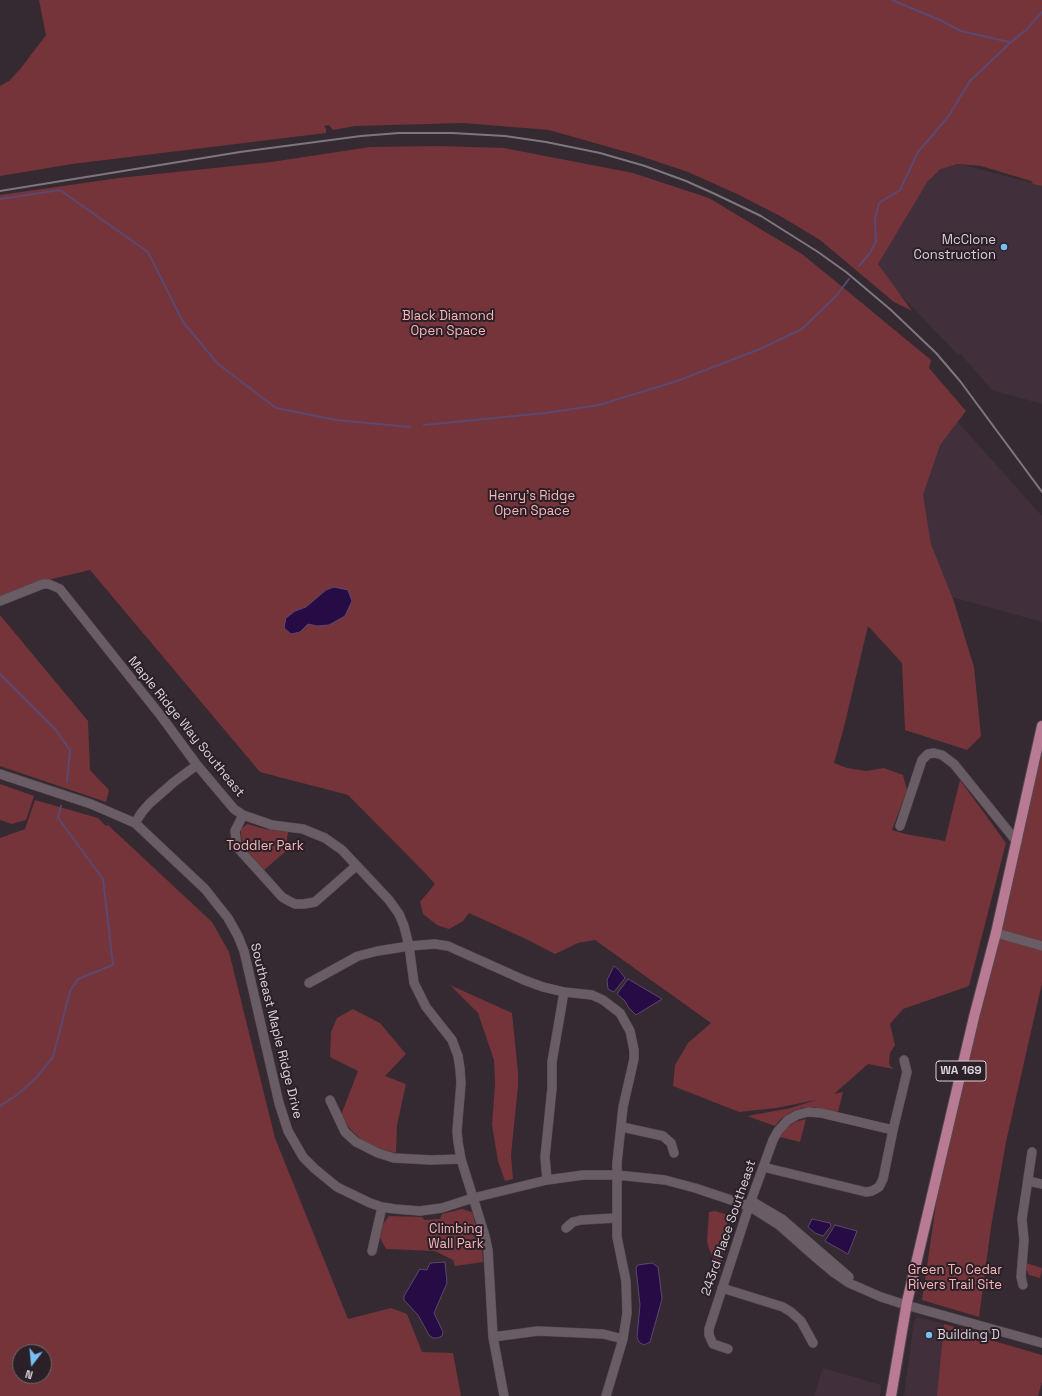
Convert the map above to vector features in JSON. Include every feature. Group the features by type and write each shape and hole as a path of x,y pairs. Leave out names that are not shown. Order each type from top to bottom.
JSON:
{"main road":[{"name":"WA 169","path":"891,1396 906,1305 974,1017 996,933 1042,726"}],"street":[{"name":"Maple Ridge Way Southeast","path":"0,601 43,584 49,584 60,589 161,716 197,766 234,809 243,815 272,825 303,828 325,838 342,850 388,900 398,914 404,926 409,946 414,983 419,995 426,1007 452,1040 458,1056 461,1083 457,1131 461,1159 474,1198 488,1250 493,1337 504,1396"},
{"path":"900,826 922,760 928,754 934,753 942,755 954,764 1017,842"},
{"path":"135,823 150,803 174,782 197,766"},
{"name":"Southeast Maple Ridge Drive","path":"0,774 91,804 135,823 205,889 228,918 238,936 244,952 279,1103 288,1131 296,1146 315,1170 337,1187 370,1203 410,1211 442,1208 474,1198 547,1180 583,1176 617,1175 665,1180 750,1203 779,1225 833,1272 849,1283 881,1297 1042,1344"},
{"path":"243,815 235,831 237,847 282,897 295,904 315,902 356,866"},
{"path":"996,933 1042,946"},
{"path":"309,983 358,956 409,946 435,944 448,946 543,987 564,992 592,995 603,1000 620,1013 630,1031 634,1050 634,1059 623,1107 617,1175 617,1236 626,1281 627,1314 623,1339 606,1396"},
{"path":"547,1180 546,1157 552,1088 552,1062 564,992"},
{"path":"764,1167 866,1192 879,1187 907,1072 904,1060"},
{"path":"330,1100 344,1132 356,1142 378,1154 401,1158 432,1160 461,1159"},
{"name":"243rd Place Southeast","path":"728,1349 713,1344 709,1335 709,1329 750,1203 778,1131 788,1120 797,1115 808,1112 820,1113 893,1130"},
{"path":"622,1127 663,1136 671,1143 674,1153"},
{"path":"1023,1285 1021,1277 1024,1240 1022,1219 1032,1152"},
{"path":"1028,1181 1042,1184"},
{"path":"372,1251 382,1206"},
{"path":"566,1228 573,1222 581,1220 616,1218"},
{"path":"722,1288 776,1305 791,1312 801,1321 813,1343"},
{"path":"493,1337 538,1331 603,1334 623,1339"}],"shaded area":[{"path":"957,163 1042,186 1042,404 992,390 960,353 959,356 874,267 931,177 944,168"},
{"path":"942,404 1042,516 1042,622 883,578"},
{"path":"334,587 348,590 352,601 345,616 329,625 317,626 308,624 300,632 291,634 284,628 286,618 295,611 306,607 326,590"},
{"path":"614,966 625,978 614,992 608,989 607,980"},
{"path":"628,979 662,999 636,1015 625,1001 617,994"},
{"path":"812,1219 830,1223 831,1226 823,1236 815,1233 808,1227"},
{"path":"835,1225 857,1231 848,1254 825,1241"},
{"path":"445,1262 447,1283 434,1313 443,1332 442,1336 433,1338 429,1335 418,1315 404,1300 404,1296 420,1269 427,1270 430,1263"},
{"path":"652,1263 658,1267 662,1299 650,1342 644,1345 639,1342 637,1337 640,1305 636,1268 638,1265"},
{"path":"917,1317 944,1324 938,1396 904,1396 914,1321"},
{"path":"823,1368 881,1385 880,1396 814,1396"}],"green space":[{"path":"39,0 1042,0 1042,186 1033,184 1031,181 981,166 957,164 941,169 928,181 878,264 912,311 894,302 820,240 782,217 737,194 688,172 637,155 549,130 464,123 355,126 333,130 329,125 324,126 326,133 72,164 0,176 0,86 9,81 21,68 46,35"},
{"name":"Henry's Ridge Open Space","path":"438,146 504,148 633,173 709,198 802,254 931,360 929,368 966,411 940,445 923,495 931,544 954,602 974,667 981,736 967,750 905,730 902,663 868,626 834,763 847,768 866,771 884,768 903,775 907,790 892,830 905,834 945,841 960,780 1006,843 969,986 903,1009 890,1024 895,1045 890,1053 889,1062 890,1066 894,1069 868,1064 834,1094 843,1092 838,1112 813,1107 802,1108 791,1112 780,1120 775,1126 747,1116 791,1108 816,1100 776,1108 739,1112 673,1086 675,1065 688,1043 711,1023 595,940 578,943 555,954 469,913 463,921 449,929 437,925 423,914 420,902 435,884 426,874 348,795 260,772 90,570 43,581 0,596 0,195 119,178 271,162 370,147"},
{"path":"0,615 88,721 90,770 109,790 106,802 0,766"},
{"name":"Green To Cedar Rivers Trail Site","path":"1042,742 1042,983 1006,1142 991,1227 979,1317 922,1300 938,1191 956,1107"},
{"path":"0,784 34,796 26,820 12,824 0,820"},
{"path":"35,800 98,818 106,826 108,825 212,922 229,952 275,1138 348,1319 391,1308 407,1314 422,1352 453,1353 461,1396 0,1396 0,838 25,829"},
{"name":"Toddler Park","path":"247,824 265,829 288,832 285,852 264,870 242,843 241,829"},
{"path":"450,985 512,1013 518,1072 511,1155 513,1179 505,1181 498,1161 492,1125 495,1084 494,1060 478,1013"},
{"path":"353,1009 380,1023 406,1054 385,1076 406,1084 397,1125 396,1153 376,1147 362,1140 351,1130 341,1115 358,1071 330,1057 331,1032 337,1018"},
{"path":"806,1119 800,1142 780,1137 785,1129 795,1122"},
{"name":"Climbing Wall Park","path":"462,1209 472,1212 482,1246 483,1262 455,1266 453,1260 435,1251 386,1249 380,1238 383,1224 389,1216 422,1217 425,1220 440,1219 442,1214"},
{"path":"715,1211 728,1215 720,1273 707,1241 709,1212"},
{"path":"1026,1263 1042,1268 1040,1278 1029,1275 1026,1269"},
{"path":"944,1324 977,1333 977,1336 1042,1355 1042,1382 1038,1396 937,1396"}],"waterway":[{"path":"892,0 942,21 961,31 1009,42"},
{"path":"859,266 870,253 876,241 875,219 879,203 900,190 918,152 948,117 970,81 1027,29 1042,12"},
{"path":"0,199 60,190 148,252 183,322 218,364 276,408 336,420 410,427"},
{"path":"424,425 545,413 599,405 677,381 760,349 802,329 836,296 849,279"},
{"path":"0,674 55,729 70,750 67,782"},
{"path":"0,1106 17,1095 36,1078 53,1057 70,991 78,979 113,965 103,879 58,818 61,806"}],"railway":[{"path":"0,191 240,152 361,136 399,133 452,133 505,136 546,142 600,153 645,166 686,181 761,216 818,252 846,272 891,310 936,353 960,381 1042,492"}],"place":[{"name":"McClone Construction","path":"1004,247"},
{"name":"Building D","path":"929,1335"}],"park label":[{"name":"Black Diamond Open Space","path":"448,324"}]}
